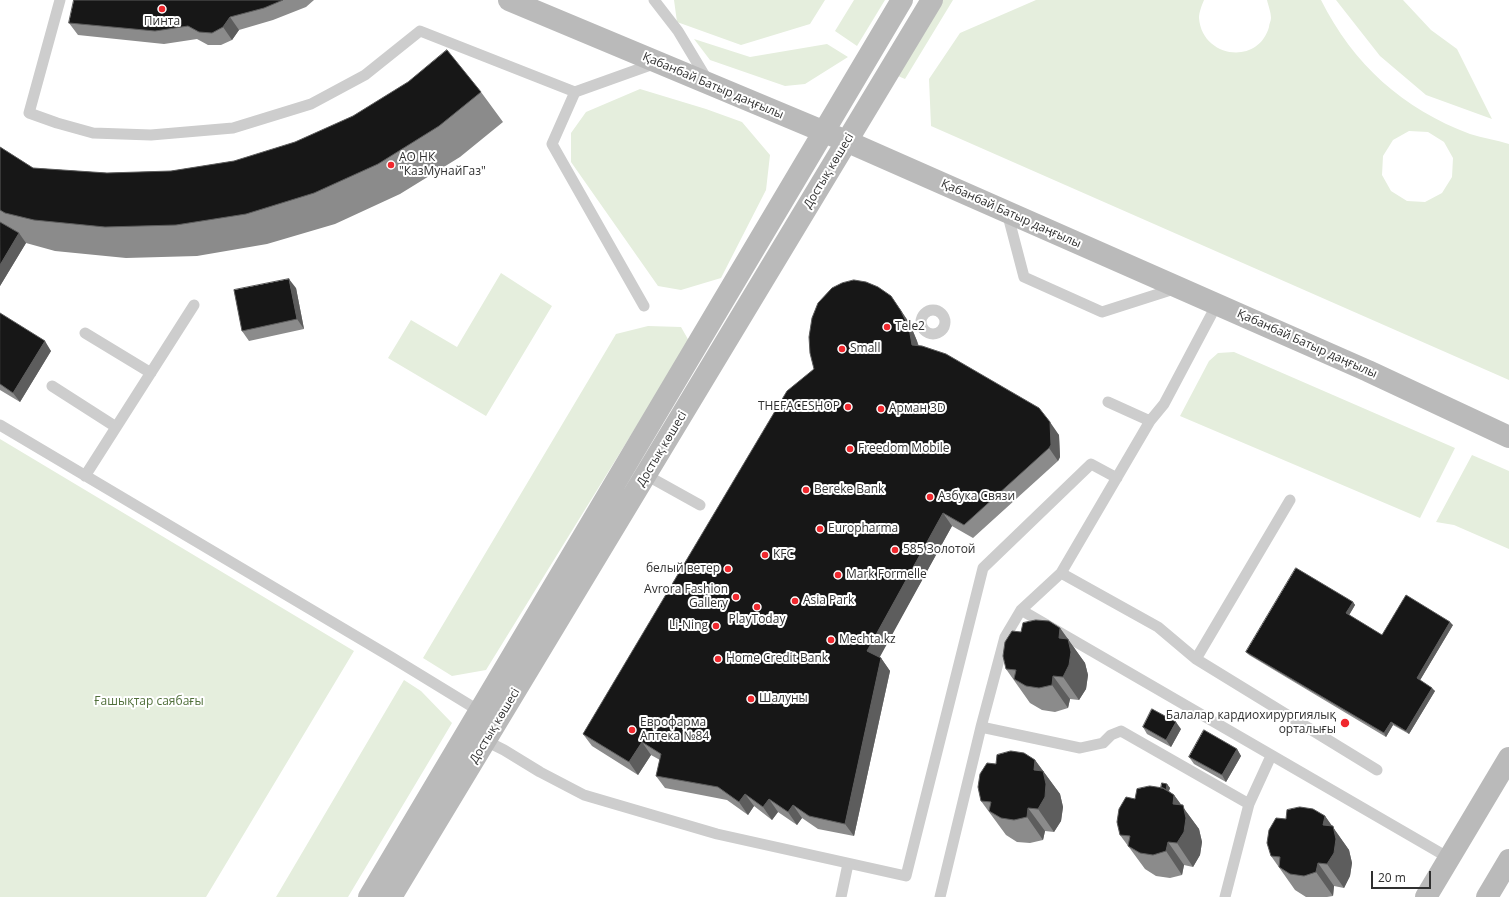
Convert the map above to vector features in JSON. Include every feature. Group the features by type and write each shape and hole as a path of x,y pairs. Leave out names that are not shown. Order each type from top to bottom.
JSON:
{"street":[{"name":"Қабанбай Батыр даңғылы","path":"509,0 846,141 1368,371 1509,437"},
{"name":"Достық көшесі","path":"369,897 481,712 902,0"},
{"name":"Достық көшесі","path":"391,897 932,0"},
{"path":"1426,897 1509,758"},
{"path":"1487,897 1509,860"}],"lane":[{"path":"60,0 29,113 93,133 150,135 233,128 311,104 365,75 420,31 575,92 657,63"},
{"path":"654,0 678,31 710,85"},
{"path":"575,92 552,144 644,306"},
{"path":"1007,212 1024,277 1102,312 1179,288"},
{"path":"940,897 981,727 1005,637 1021,610 1061,573 1150,421 1164,404 1217,304"},
{"path":"85,476 194,305"},
{"path":"85,334 151,373"},
{"path":"52,386 116,427"},
{"path":"1108,402 1150,421"},
{"path":"0,425 392,657 481,712"},
{"path":"486,741 584,796 717,834 906,876 983,568 1091,464 1117,478"},
{"path":"646,475 700,505"},
{"path":"1196,659 1290,500"},
{"path":"1061,573 1158,627 1196,659 1377,770"},
{"path":"1021,610 1449,858"},
{"path":"981,727 1080,748 1103,743 1111,735 1121,731 1249,804"},
{"path":"1226,897 1249,804 1271,756"},
{"path":"841,897 848,864"}],"green space":[{"path":"674,0 825,0 810,24 741,45 677,22"},
{"path":"854,0 885,0 857,46 835,31"},
{"path":"943,0 953,0 905,79 898,76"},
{"path":"1036,0 1204,0 1199,18 1202,31 1210,42 1220,49 1231,52 1243,52 1254,48 1263,39 1269,27 1271,16 1267,0 1321,0 1348,44 1382,82 1423,112 1446,124 1470,134 1509,144 1509,380 931,126 929,79 960,33","holes":["1409,131 1428,132 1444,142 1453,158 1452,177 1442,193 1425,202 1407,201 1391,191 1382,175 1383,156 1393,140"]},
{"path":"1336,0 1403,0 1431,30 1457,49 1492,119 1426,95 1380,56"},
{"path":"694,39 750,57 827,44 848,57 805,84 785,86 710,60"},
{"path":"640,89 706,109 742,122 770,155 766,190 721,278 681,290 658,286 571,162 571,133 586,112"},
{"path":"501,273 552,306 486,416 388,358 411,320 457,347"},
{"path":"648,326 681,327 689,341 486,670 452,676 423,658 616,334"},
{"path":"1234,352 1455,448 1420,518 1180,416 1209,361 1218,353"},
{"name":"Ғашықтар саябағы","path":"0,439 354,651 206,897 0,897"},
{"path":"1472,455 1509,471 1509,549 1454,525 1436,522"},
{"path":"404,680 421,691 452,723 348,897 276,897"}],"building":[{"path":"74,0 283,0 264,8 230,17 223,27 212,33 199,32 188,26 155,31 69,23"},
{"path":"447,50 481,92 439,126 378,164 314,193 246,214 176,225 105,227 34,220 5,213 0,210 0,147 33,168 107,173 171,171 234,161 295,142 353,116 408,82"},
{"path":"0,222 19,233 0,265"},
{"path":"289,279 297,319 242,331 234,290"},
{"name":"Asia Park","path":"854,280 866,282 878,287 891,296 901,311 909,328 912,345 922,346 946,354 1039,408 1050,422 1051,445 964,525 943,513 867,651 881,658 845,824 809,816 793,805 788,812 769,799 763,807 745,794 739,802 718,787 656,776 661,754 642,742 629,762 583,734 787,391 814,369 810,353 809,337 812,318 818,303 832,288 842,283"},
{"path":"0,313 45,341 13,393 0,384"},
{"path":"1296,568 1353,602 1346,613 1382,635 1406,595 1450,622 1417,678 1432,688 1406,731 1391,722 1384,733 1246,652"},
{"path":"1036,620 1049,621 1060,628 1059,638 1068,639 1071,652 1069,665 1063,677 1053,676 1052,685 1039,688 1026,686 1014,679 1016,670 1006,669 1003,656 1005,642 1012,631 1021,632 1023,623"},
{"path":"1152,709 1176,722 1166,740 1143,727"},
{"path":"1204,730 1237,749 1222,775 1189,757"},
{"path":"1011,751 1024,753 1035,760 1034,770 1043,771 1046,784 1045,797 1038,809 1028,808 1027,817 1014,820 1001,818 989,811 991,802 981,801 978,787 980,774 987,763 996,764 997,755"},
{"path":"1162,783 1167,784 1166,790 1161,788"},
{"path":"1150,786 1163,788 1174,795 1173,804 1183,805 1186,818 1184,832 1177,843 1168,842 1166,851 1153,855 1140,853 1128,846 1130,836 1120,835 1117,822 1119,809 1126,797 1135,799 1137,789"},
{"path":"1300,807 1313,809 1325,816 1323,825 1333,826 1336,839 1334,853 1327,864 1318,863 1316,872 1304,876 1290,874 1279,867 1280,857 1271,856 1267,843 1269,830 1276,818 1286,819 1287,810"}],"place":[{"name":"Пинта","path":"162,9"},
{"name":"АО НК \"КазМунайГаз\"","path":"391,165"},
{"name":"Tele2","path":"887,327"},
{"name":"Small","path":"842,349"},
{"name":"THEFACESHOP","path":"848,407"},
{"name":"Арман 3D","path":"881,409"},
{"name":"Freedom Mobile","path":"850,449"},
{"name":"Bereke Bank","path":"806,490"},
{"name":"Азбука Связи","path":"930,497"},
{"name":"Europharma","path":"820,529"},
{"name":"585 Золотой","path":"895,550"},
{"name":"KFC","path":"765,555"},
{"name":"белый ветер","path":"728,569"},
{"name":"Mark Formelle","path":"838,575"},
{"name":"Avrora Fashion Gallery","path":"736,597"},
{"name":"Asia Park","path":"795,601"},
{"name":"PlayToday","path":"757,607"},
{"name":"Li-Ning","path":"716,626"},
{"name":"Mechta.kz","path":"831,640"},
{"name":"Home Credit Bank","path":"718,659"},
{"name":"Шалуны","path":"751,699"},
{"name":"Балалар кардиохирургиялық орталығы","path":"1345,723"},
{"name":"Еврофарма Аптека №84","path":"632,730"}]}
